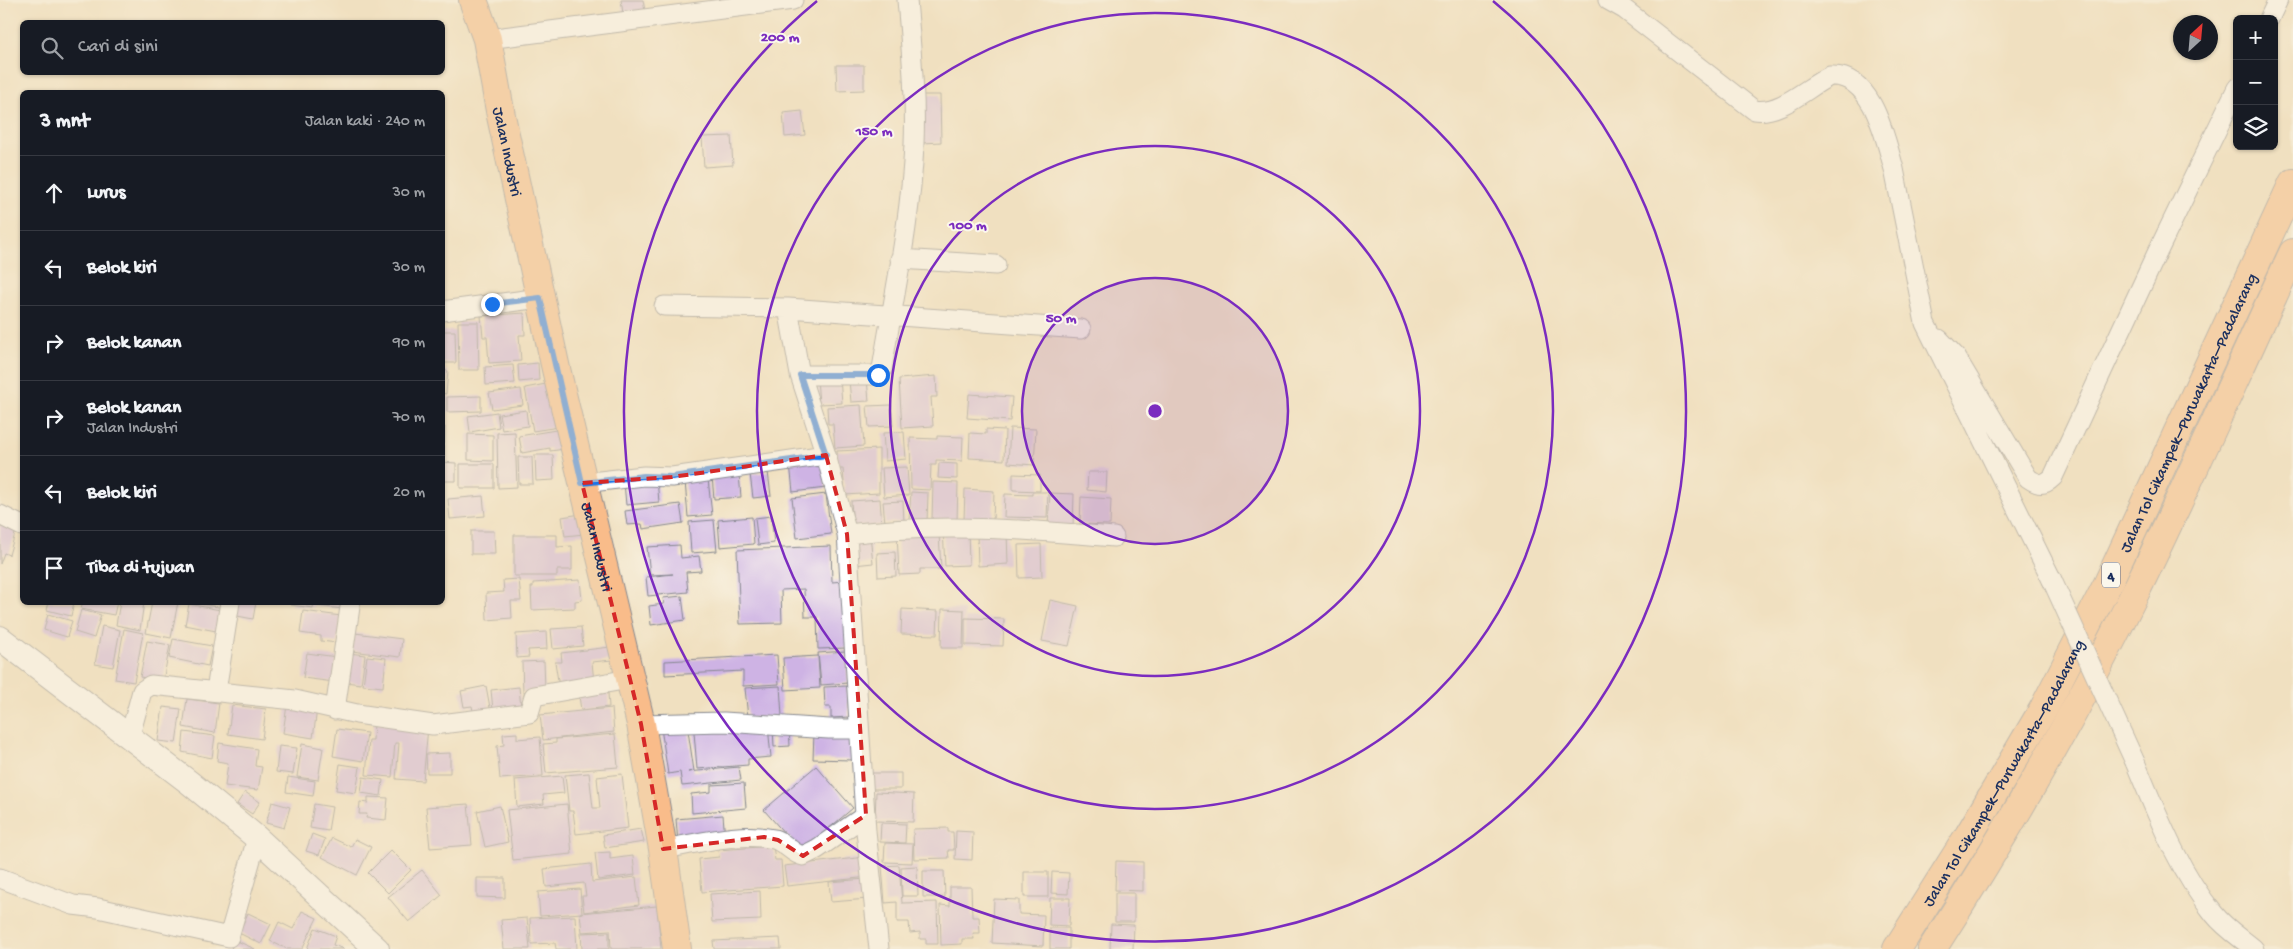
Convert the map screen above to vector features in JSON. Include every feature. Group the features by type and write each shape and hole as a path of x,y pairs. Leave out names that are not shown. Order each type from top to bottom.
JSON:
{"main road":[{"name":"Jalan Industri","path":"473,0 487,39 540,298 582,483 596,531 641,724 663,849 677,949"},
{"name":"Jalan Tol Cikampek–Purwakarta–Padalarang","path":"1897,949 1970,835 2044,708 2108,583 2293,183"},
{"name":"Jalan Tol Cikampek–Purwakarta–Padalarang","path":"1932,949 1997,848 2070,718 2126,610 2293,253"}],"street":[{"path":"487,39 793,0"},
{"path":"800,375 876,376 880,374 907,224 914,144 913,74 907,0"},
{"path":"1608,0 1624,9 1754,110 1764,112 1774,109 1830,76 1840,75 1859,86 1870,103 1894,169 1925,323 2052,580 2185,871 2214,914 2228,929 2254,949"},
{"path":"2271,15 2278,0"},
{"path":"1925,323 1956,357 2028,478 2042,484 2048,483 2053,477 2157,253 2233,96"},
{"path":"900,259 996,266"},
{"path":"445,311 540,298"},
{"path":"664,306 788,308 1081,329"},
{"path":"788,308 800,375 826,455 847,534 859,729 879,949"},
{"path":"582,483 644,476 672,477 826,455"},
{"path":"0,514 20,525"},
{"path":"847,534 936,527 985,527 1114,537"},
{"path":"216,691 230,605"},
{"path":"335,710 350,608"},
{"path":"0,638 129,739 190,783 256,838 377,949"},
{"path":"129,739 142,691 151,684 295,700 335,710 433,725 529,713 534,696 629,679"},
{"path":"641,724 724,722 829,730 859,729"},
{"path":"663,849 737,838 764,837 778,840 796,854 803,856 817,849 866,815"},
{"path":"0,878 73,905 98,908 227,943 256,838"}],"highlighted area":[{"path":"826,455 847,534 866,815 803,856 778,840 764,837 663,849 641,724 582,483 672,477"}],"building":[{"path":"621,0 643,0 645,11 623,13"},
{"path":"836,65 864,65 864,90 837,91"},
{"path":"922,95 940,95 941,142 923,143"},
{"path":"802,111 805,135 785,137 783,113"},
{"path":"731,136 733,165 704,167 702,137"},
{"path":"524,313 525,335 519,335 521,361 489,363 487,337 483,337 481,316"},
{"path":"458,322 478,322 479,370 459,370"},
{"path":"445,331 455,331 456,363 445,363"},
{"path":"538,363 539,380 519,382 518,365"},
{"path":"513,365 515,383 486,385 485,367"},
{"path":"445,370 448,371 445,394"},
{"path":"936,376 937,397 931,397 933,426 902,428 899,379"},
{"path":"840,378 842,403 819,404 817,379"},
{"path":"867,379 869,401 851,402 849,380"},
{"path":"551,383 559,427 533,431 525,388"},
{"path":"521,389 523,405 492,409 489,393"},
{"path":"969,394 1012,397 1010,421 967,418"},
{"path":"481,396 481,411 447,412 447,397"},
{"path":"861,405 864,446 835,448 833,424 828,424 827,407"},
{"path":"891,405 893,426 869,427 867,406"},
{"path":"526,410 528,426 502,430 499,414"},
{"path":"497,412 499,427 470,432 468,416"},
{"path":"1010,428 1036,429 1034,465 1008,463"},
{"path":"562,429 565,449 550,451 550,448 522,453 519,436"},
{"path":"986,429 1005,430 1004,460 969,458 970,433 986,434"},
{"path":"515,432 517,487 498,488 497,433"},
{"path":"904,432 906,459 885,461 883,433"},
{"path":"468,434 493,435 493,461 468,460"},
{"path":"937,436 963,437 962,461 936,460 936,465 931,465 930,490 911,489 910,438 937,439"},
{"path":"879,449 879,493 845,495 843,469 838,469 837,451"},
{"path":"535,455 553,455 554,480 536,481"},
{"path":"518,457 532,457 533,484 519,484"},
{"path":"823,459 826,488 793,492 790,463"},
{"path":"445,462 456,463 456,481 445,481"},
{"path":"939,463 957,464 957,479 938,478"},
{"path":"460,464 494,464 494,488 460,488"},
{"path":"907,467 909,495 884,497 882,468"},
{"path":"768,472 771,496 753,498 750,474"},
{"path":"1088,472 1107,472 1106,492 1087,490"},
{"path":"739,474 741,497 714,499 712,476"},
{"path":"1013,474 1040,475 1040,491 1013,490"},
{"path":"657,479 659,502 626,505 624,482"},
{"path":"708,479 712,515 688,517 685,481"},
{"path":"933,482 958,483 957,521 932,520"},
{"path":"965,489 994,491 993,522 964,520"},
{"path":"911,492 928,493 927,522 909,521"},
{"path":"1032,492 1048,492 1047,518 1004,517 1005,494 1032,495"},
{"path":"1050,493 1074,494 1073,526 1048,525"},
{"path":"826,494 831,534 797,538 792,498"},
{"path":"483,496 485,516 450,519 448,499"},
{"path":"1081,497 1111,499 1110,525 1080,524"},
{"path":"880,499 882,525 853,527 851,501"},
{"path":"903,501 904,522 885,523 883,502"},
{"path":"680,504 683,523 643,529 642,524 627,525 625,511"},
{"path":"581,514 584,534 565,536 562,517"},
{"path":"771,516 774,543 758,545 755,518"},
{"path":"752,517 754,544 720,547 718,520"},
{"path":"714,520 717,551 691,553 689,522"},
{"path":"0,525 16,530 9,555 4,553 0,564"},
{"path":"968,528 969,565 945,566 943,529"},
{"path":"471,531 494,531 495,554 471,554"},
{"path":"897,533 939,533 941,569 920,569 920,574 899,575"},
{"path":"1007,533 1008,564 978,566 977,534"},
{"path":"514,535 557,535 557,547 572,546 572,570 557,570 557,576 514,576"},
{"path":"870,535 873,563 854,565 851,536"},
{"path":"1041,544 1042,577 1019,578 1018,545"},
{"path":"680,545 681,558 699,556 701,571 686,572 688,592 648,596 646,577 673,574 650,575 647,547"},
{"path":"831,546 832,582 844,581 847,648 818,649 817,617 805,617 804,589 781,590 782,623 740,624 737,550"},
{"path":"895,552 896,576 878,577 877,553"},
{"path":"519,579 521,601 511,601 512,618 487,620 486,593 504,592 503,580"},
{"path":"580,580 582,600 575,601 575,608 532,610 531,587 533,587 533,583"},
{"path":"682,596 685,620 651,625 649,606 664,604 663,598"},
{"path":"1050,600 1078,606 1069,646 1042,641"},
{"path":"48,605 73,605 71,616 47,610"},
{"path":"82,605 116,605 114,615 81,609"},
{"path":"119,605 144,605 140,630 116,625"},
{"path":"151,605 177,605 171,638 146,633"},
{"path":"189,605 220,610 216,631 185,625"},
{"path":"207,605 224,605 223,608"},
{"path":"234,605 255,605 253,619 232,615"},
{"path":"291,605 314,605 313,608"},
{"path":"317,605 343,605 342,609"},
{"path":"902,609 938,611 937,635 901,634"},
{"path":"942,609 964,610 963,648 941,648"},
{"path":"81,610 101,615 94,638 75,632"},
{"path":"303,611 341,616 337,643 321,641 321,636 300,633"},
{"path":"48,614 72,621 67,637 44,630"},
{"path":"965,618 1004,619 1003,646 965,645"},
{"path":"102,626 120,630 113,667 95,664"},
{"path":"581,627 583,646 553,649 551,629"},
{"path":"124,629 143,633 134,682 115,679"},
{"path":"546,632 547,649 528,650 529,657 517,658 516,634"},
{"path":"355,633 402,639 400,657 352,651"},
{"path":"173,639 212,646 208,666 169,658"},
{"path":"147,641 170,645 163,681 140,677"},
{"path":"610,647 612,660 592,662 594,683 559,687 555,662 562,662 561,653"},
{"path":"846,651 848,683 821,685 818,653"},
{"path":"307,653 337,657 334,682 303,678"},
{"path":"349,653 365,655 361,684 345,682"},
{"path":"777,655 779,684 743,686 743,671 665,675 665,661"},
{"path":"367,656 386,658 383,687 363,685"},
{"path":"818,656 820,688 785,690 783,658"},
{"path":"544,661 545,689 523,692 522,662"},
{"path":"486,686 491,713 474,716 472,706 464,707 461,691"},
{"path":"780,686 782,716 748,718 745,688"},
{"path":"847,686 849,717 831,718 831,707 825,707 824,687"},
{"path":"519,687 521,708 493,710 491,690"},
{"path":"608,693 609,707 581,710 579,696"},
{"path":"187,699 219,703 215,733 183,727"},
{"path":"232,705 266,709 262,739 228,734"},
{"path":"287,705 317,709 313,738 283,733"},
{"path":"163,707 181,709 176,743 158,741"},
{"path":"612,708 614,732 543,740 540,715"},
{"path":"374,723 428,727 423,781 396,779 399,743 395,743 392,777 366,775 369,740 373,740"},
{"path":"687,724 694,771 688,772 739,767 741,780 682,786 680,772 668,774 661,728"},
{"path":"768,726 771,757 748,759 748,765 697,769 694,732"},
{"path":"789,727 790,746 774,747 773,728"},
{"path":"337,729 367,733 363,761 333,756"},
{"path":"184,732 215,736 212,758 182,752"},
{"path":"517,733 517,739 540,737 543,776 500,779 497,746 504,745 503,734"},
{"path":"814,733 852,734 852,760 813,759"},
{"path":"615,734 618,767 546,773 543,744 556,743 556,739"},
{"path":"219,743 257,749 255,766 262,767 258,790 225,786 228,763 217,761"},
{"path":"302,744 323,748 318,780 297,777"},
{"path":"279,746 297,748 293,774 276,772"},
{"path":"450,753 450,773 427,773 426,754"},
{"path":"340,764 360,767 356,793 336,790"},
{"path":"816,766 853,808 801,852 764,810"},
{"path":"589,773 593,808 600,808 597,777 622,774 628,828 576,834 573,811 569,811 565,775"},
{"path":"872,773 901,773 901,789 872,789"},
{"path":"562,776 564,793 543,795 544,804 517,807 515,780"},
{"path":"288,777 315,781 313,796 286,792"},
{"path":"363,777 383,780 381,796 361,793"},
{"path":"744,783 746,808 692,813 691,794 711,792 711,785"},
{"path":"245,792 260,802 252,814 237,804"},
{"path":"876,792 914,794 913,822 875,821"},
{"path":"368,797 388,798 386,820 366,818 367,814 359,814 360,802 368,803"},
{"path":"272,802 290,807 284,828 266,823"},
{"path":"314,804 332,807 328,831 310,828"},
{"path":"468,804 472,845 430,848 426,807"},
{"path":"567,804 572,854 513,860 507,810"},
{"path":"500,806 508,842 485,847 477,811"},
{"path":"723,815 725,839 678,843 676,819"},
{"path":"881,823 906,824 905,843 880,842"},
{"path":"948,828 948,832 953,832 954,850 948,850 949,858 914,859 913,829"},
{"path":"641,829 644,842 605,848 603,835"},
{"path":"956,831 973,832 972,860 955,859"},
{"path":"312,834 325,839 319,855 306,851"},
{"path":"332,838 351,847 355,839 371,847 357,875 322,857"},
{"path":"885,843 913,844 912,863 884,862"},
{"path":"773,846 775,860 781,860 783,886 702,892 699,859 719,857 718,850"},
{"path":"391,850 411,870 388,893 368,873"},
{"path":"610,852 610,859 633,856 635,875 598,880 595,853"},
{"path":"866,857 868,877 787,886 784,866"},
{"path":"1116,861 1143,862 1143,891 1115,890"},
{"path":"591,864 592,882 636,877 639,905 584,912 582,896 586,896 584,883 546,887 544,869"},
{"path":"899,865 902,903 937,902 938,944 926,944 926,939 920,939 920,932 910,933 909,922 897,922 897,902 885,903 882,866"},
{"path":"917,866 918,896 902,896 901,867"},
{"path":"422,870 442,895 409,922 388,897"},
{"path":"923,871 944,871 945,897 923,897"},
{"path":"1024,872 1048,872 1048,897 1024,897"},
{"path":"1052,872 1069,873 1068,894 1051,893"},
{"path":"477,878 505,878 505,898 477,897"},
{"path":"866,879 868,899 831,902 829,882"},
{"path":"950,887 971,887 972,917 979,917 980,933 973,933 974,939 962,939 962,944 941,945 940,905 950,906"},
{"path":"580,889 582,913 540,916 538,892"},
{"path":"760,891 761,920 712,922 710,894"},
{"path":"1115,893 1134,893 1134,922 1115,922"},
{"path":"1050,898 1070,898 1069,926 1049,925"},
{"path":"994,899 1019,900 1019,914 1044,915 1043,946 992,943"},
{"path":"657,906 661,949 611,949 610,930 582,932 580,913"},
{"path":"302,911 317,918 302,949 287,949 270,941 279,922 293,929"},
{"path":"248,913 271,924 261,944 239,933"},
{"path":"575,916 577,949 556,949 555,943 531,944 530,918"},
{"path":"527,918 530,949 504,949 501,920"},
{"path":"1111,924 1134,925 1133,949 1110,949"},
{"path":"315,928 336,936 333,945 344,949 307,949"},
{"path":"1050,928 1069,928 1069,949 1050,949"},
{"path":"609,932 609,949 582,949 581,933"},
{"path":"780,938 781,949 714,949 713,941"},
{"path":"235,940 255,949 231,949"}],"route":[{"path":"492,304 540,298 582,483 644,476 672,477 826,455 800,375 878,375"}]}
